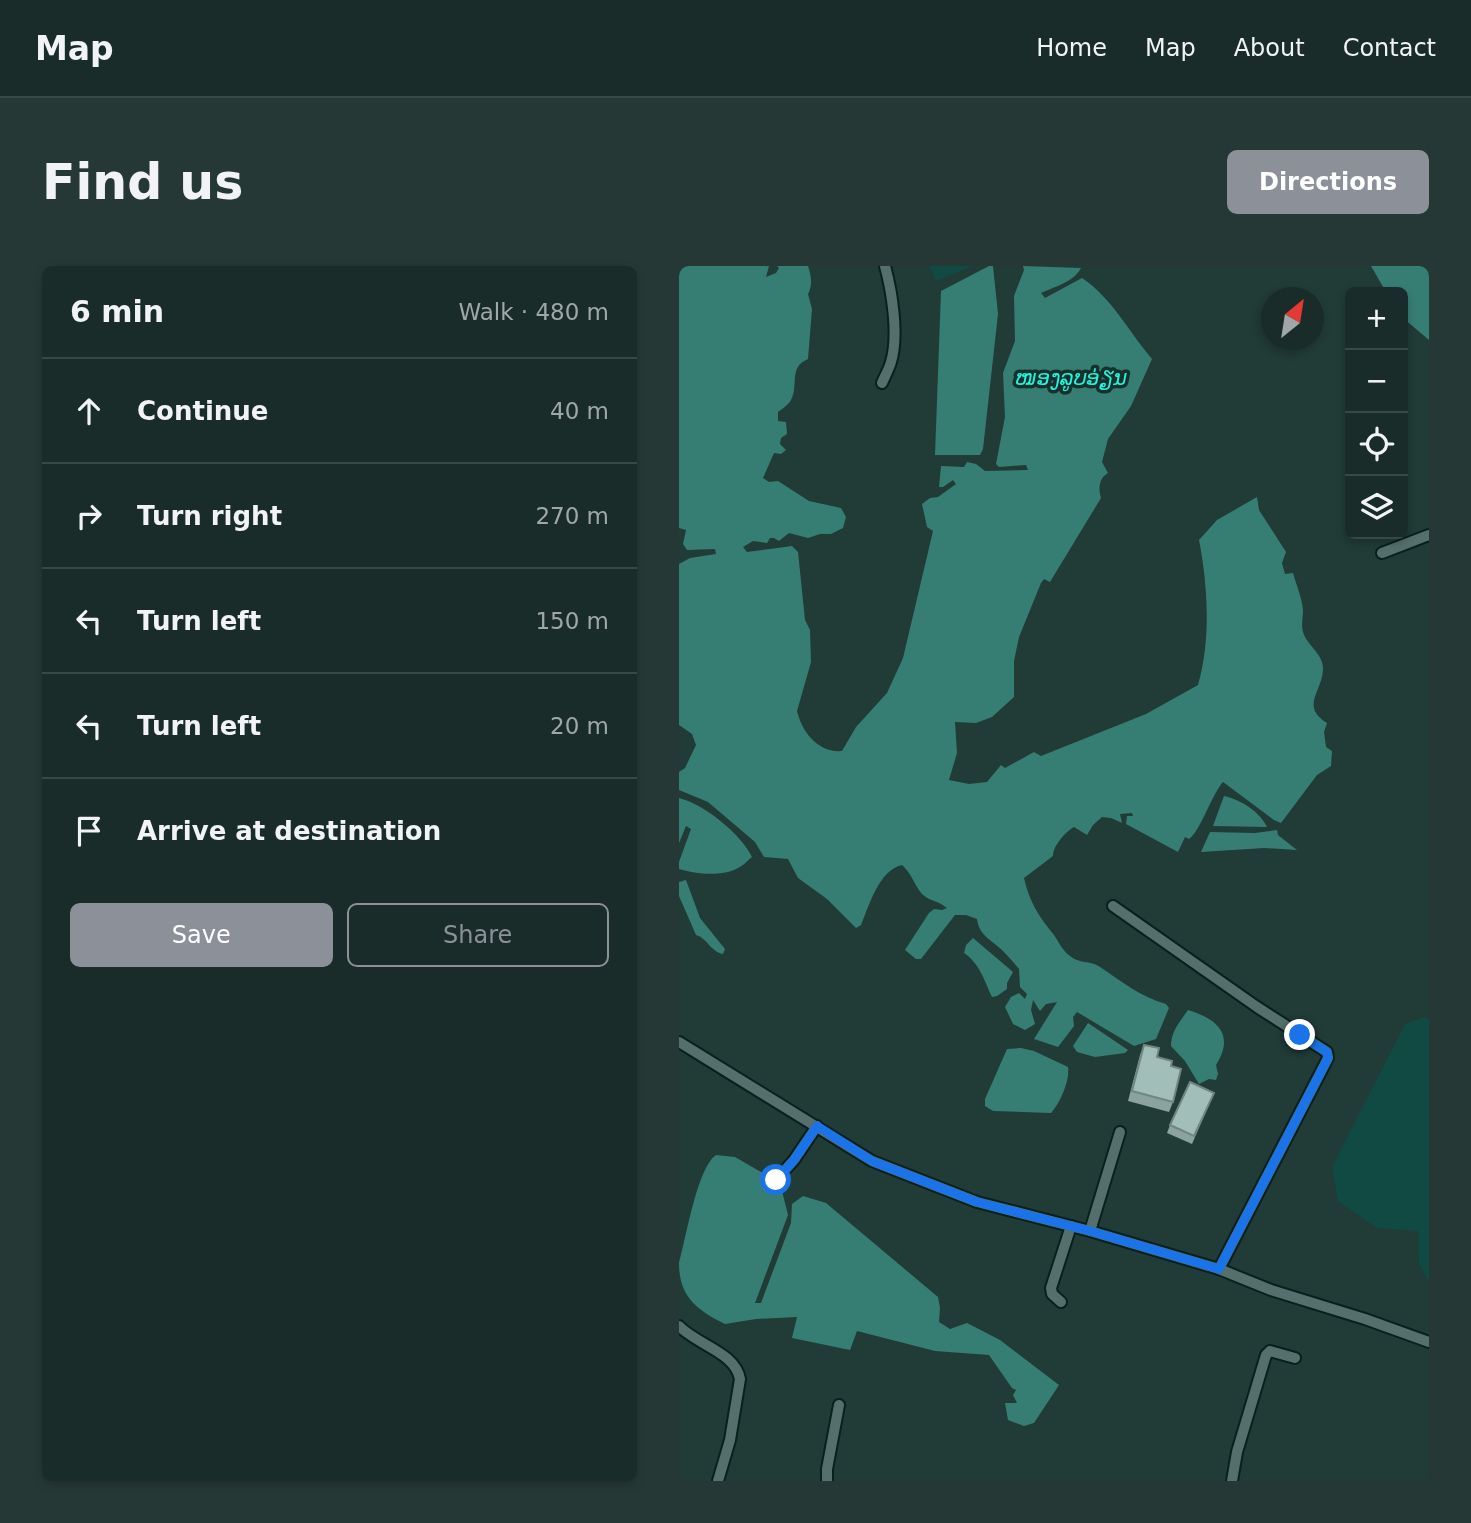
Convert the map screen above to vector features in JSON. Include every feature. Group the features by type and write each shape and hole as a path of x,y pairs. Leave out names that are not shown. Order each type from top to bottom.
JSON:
{"street":[{"path":"882,383 892,360 893,337 893,295 885,266"},
{"path":"1382,553 1429,535"},
{"path":"1113,906 1257,1007 1327,1052 1328,1058 1219,1269"},
{"path":"679,1042 872,1161 977,1202 1090,1231 1219,1269 1271,1290 1365,1318 1429,1342"},
{"path":"776,1180 794,1160 817,1126"},
{"path":"1090,1231 1120,1132"},
{"path":"1061,1301 1052,1294 1051,1287 1071,1226"},
{"path":"679,1326 698,1342 732,1361 739,1372 730,1440 718,1481"},
{"path":"1232,1481 1237,1451 1266,1354 1270,1351 1295,1358"},
{"path":"827,1481 839,1405"}],"shaded area":[{"path":"929,266 972,266 936,281"},
{"path":"1424,1017 1429,1019 1429,1281 1419,1264 1418,1231 1377,1228 1338,1201 1332,1167 1405,1024"}],"water":[{"name":"ໜອງລູບອ່ຽນ","path":"679,266 769,266 766,277 776,273 779,268 777,266 808,266 809,269 811,284 808,294 812,309 808,359 798,367 791,400 778,412 778,421 786,422 787,434 781,438 780,444 786,450 781,454 774,453 763,478 769,482 778,481 809,501 841,508 846,517 843,528 831,534 808,538 789,533 779,541 770,538 767,543 753,541 743,547 747,552 792,546 798,552 805,620 810,630 811,662 797,711 812,740 826,749 842,751 856,727 887,693 903,658 933,531 927,527 922,504 956,484 953,480 939,487 941,466 964,467 967,462 976,464 985,471 1028,470 1026,465 999,467 996,464 1005,417 1003,373 1015,341 1014,296 1024,270 1023,266 1081,268 1069,280 1041,293 1045,298 1082,278 1111,305 1152,359 1131,406 1108,439 1102,462 1108,473 1100,484 1101,498 1050,582 1044,579 1041,583 1019,637 1014,661 1014,697 992,717 976,723 955,722 957,753 949,780 969,784 987,782 1001,765 1005,768 1034,752 1041,756 1146,714 1198,685 1205,650 1207,613 1199,540 1217,520 1257,497 1259,510 1286,552 1282,563 1285,574 1293,573 1299,591 1303,610 1303,633 1323,665 1314,705 1319,717 1327,723 1324,732 1326,747 1332,751 1331,766 1317,775 1281,823 1223,782 1197,829 1189,839 1185,837 1178,852 1126,824 1127,816 1133,816 1132,813 1120,814 1122,823 1102,817 1087,835 1074,827 1071,829 1057,844 1053,856 1024,878 1035,908 1067,954 1096,965 1140,993 1166,1004 1169,1008 1156,1039 1134,1046 1077,1012 1073,1017 1074,1026 1058,1047 1034,1039 1057,1002 1046,1004 1040,1011 1033,1000 1031,1010 1035,1024 1025,1030 1013,1024 1005,1007 1011,997 1019,993 1025,999 1027,994 1020,987 1019,969 983,934 977,919 955,915 921,959 916,959 905,950 929,913 934,909 947,908 922,894 902,865 894,868 881,881 861,925 856,928 827,899 798,878 788,859 764,857 755,842 708,802 679,790 679,772 685,768 696,745 692,734 679,725 679,564 690,558 716,554 715,549 687,550 683,544 686,530 679,528"},
{"path":"993,266 998,314 983,449 980,455 935,455 941,291"},
{"path":"1371,266 1429,266 1429,340 1408,322 1408,287 1383,287"},
{"path":"1224,796 1249,807 1267,827 1213,826"},
{"path":"679,798 689,801 721,821 752,857 740,867 724,873 679,869 691,829 686,826 679,843"},
{"path":"1277,830 1278,835 1297,850 1264,848 1201,852 1210,832 1255,833"},
{"path":"686,880 700,918 725,949 723,954 715,951 696,935 679,896 679,882"},
{"path":"973,938 1013,972 1007,989 997,996 992,997 978,967 964,953 966,945"},
{"path":"1188,1010 1215,1023 1223,1037 1224,1045 1216,1065 1216,1080 1209,1079 1199,1084 1185,1061 1171,1046 1174,1031"},
{"path":"1088,1023 1128,1050 1125,1053 1095,1057 1077,1052 1073,1046"},
{"path":"1021,1048 1068,1067 1064,1092 1051,1113 993,1111 985,1106 985,1099 1007,1049"},
{"path":"716,1155 735,1157 780,1183 788,1215 755,1303 761,1303 791,1223 792,1204 803,1196 826,1203 938,1297 939,1322 950,1329 967,1323 1000,1340 1059,1385 1034,1423 1024,1426 1008,1420 1005,1403 1017,1403 1013,1395 1016,1390 989,1355 935,1351 857,1331 850,1350 792,1338 797,1317 725,1324 698,1308 682,1285 679,1263 703,1174"}],"building":[{"path":"1144,1045 1159,1048 1157,1057 1172,1061 1171,1066 1181,1069 1173,1102 1132,1091"},
{"path":"1190,1082 1214,1093 1194,1136 1170,1125"}],"route":[{"path":"776,1180 794,1160 817,1126 872,1161 977,1202 1090,1231 1219,1269 1328,1058 1327,1052 1300,1035"}]}
